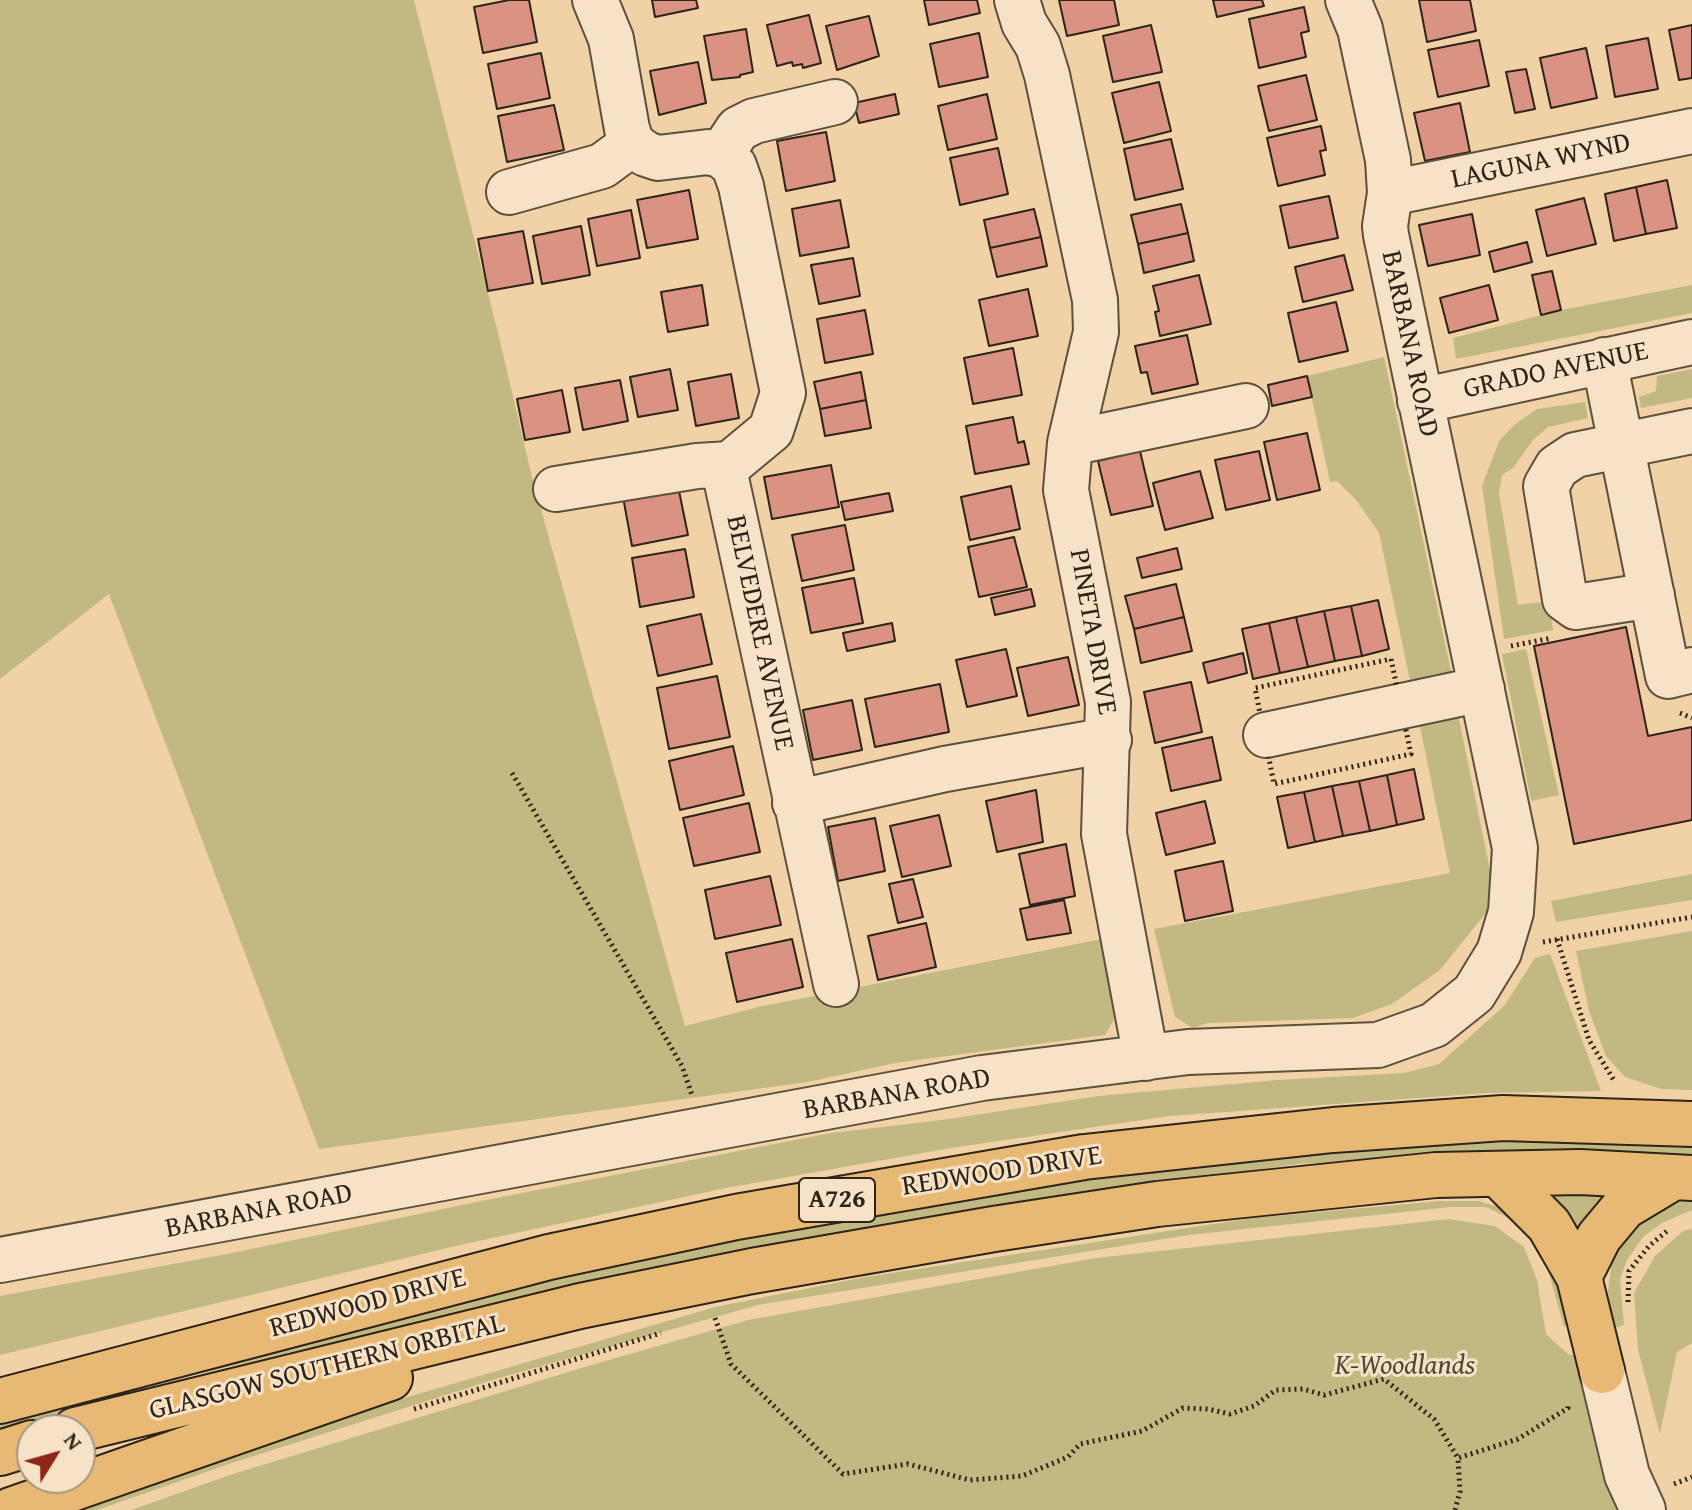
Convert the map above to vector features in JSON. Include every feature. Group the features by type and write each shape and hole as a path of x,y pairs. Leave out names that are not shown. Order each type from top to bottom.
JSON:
{"highway":[{"name":"REDWOOD DRIVE","path":"0,1401 549,1257 736,1217 1084,1157 1333,1130 1503,1118 1692,1124"},
{"name":"REDWOOD DRIVE","path":"580,1306 752,1271 1157,1204 1436,1175 1580,1172 1683,1178"},
{"path":"1500,1176 1549,1225 1579,1277 1584,1383"},
{"path":"1579,1277 1599,1237 1624,1207 1683,1178"},
{"name":"GLASGOW SOUTHERN ORBITAL","path":"96,1425 580,1306"},
{"name":"A726","path":"11,1510 403,1374 580,1306"}],"street":[{"path":"556,489 697,466 730,464 771,430 783,393 741,186 734,166 721,155 708,152 658,158 632,144 611,39 595,0"},
{"name":"PINETA DRIVE","path":"1017,0 1024,23 1038,46 1047,75 1095,300 1093,354 1070,443 1066,490 1107,692 1109,740 1104,834 1146,1058"},
{"name":"BARBANA ROAD","path":"0,1260 982,1078 1188,1052 1378,1045 1434,1025 1474,993 1499,952 1511,912 1515,848 1385,226 1390,193 1388,160 1360,29 1348,0"},
{"path":"721,155 738,129 754,121 835,102"},
{"name":"LAGUNA WYND","path":"1390,193 1692,131"},
{"path":"509,192 602,166 632,144"},
{"name":"GRADO AVENUE","path":"1420,401 1692,342"},
{"path":"1604,360 1668,676 1692,670"},
{"path":"1070,443 1246,406"},
{"path":"1652,595 1576,607 1565,599 1546,486 1557,467 1575,455 1692,431"},
{"name":"BELVEDERE AVENUE","path":"730,464 726,473 727,483 836,984"},
{"path":"1266,735 1479,671"},
{"path":"795,803 958,766 1109,740"},
{"path":"1584,1383 1627,1475 1656,1498"}],"path":[{"path":"1479,671 1566,635"},
{"path":"1678,712 1692,718"},
{"path":"512,773 682,1066 704,1130"},
{"path":"1499,952 1557,939 1692,917"},
{"path":"1557,939 1589,1040 1619,1089"},
{"path":"729,1314 714,1317 731,1364 843,1474 908,1464 970,1480 1022,1476 1068,1457 1080,1444 1142,1431 1183,1408 1230,1414 1254,1406 1276,1390 1303,1389 1324,1395 1384,1379 1434,1419 1458,1458 1460,1492 1455,1510"},
{"path":"413,1410 670,1330"},
{"path":"1458,1458 1518,1439 1568,1408 1584,1383"},
{"path":"1656,1498 1692,1477"}],"green space":[{"path":"0,0 414,0 532,477 685,1026 758,1007 1107,938 1118,1013 1105,1035 895,1063 808,1082 319,1149 109,594 0,679"},
{"path":"1692,285 1692,313 1456,359 1453,338 1561,310"},
{"path":"1384,357 1453,681 1412,690 1379,533 1357,501 1337,481 1330,482 1307,376"},
{"path":"1692,369 1692,398 1641,408 1639,397 1656,391 1657,376"},
{"path":"1585,402 1588,418 1548,427 1533,440 1513,468 1502,475 1499,493 1518,605 1549,601 1553,630 1504,639 1482,486 1499,441 1514,425 1537,409"},
{"path":"1526,649 1559,795 1531,801 1502,654"},
{"path":"1457,709 1491,875 1489,909 1440,970 1392,1004 1353,1018 1208,1023 1193,1028 1175,1017 1154,929 1450,873 1418,717"},
{"path":"1692,874 1692,900 1556,922 1551,901"},
{"path":"1692,931 1692,1090 1661,1089 1625,1077 1606,1056 1589,1011 1576,951"},
{"path":"1550,954 1601,1091 1488,1093 1170,1116 951,1148 726,1188 460,1245 0,1355 0,1296 227,1254 831,1133 1098,1096 1278,1080 1404,1073 1439,1064 1504,1006 1535,958"},
{"path":"1522,1138 1692,1143 1692,1156 1580,1150 1298,1164 1000,1205 693,1261 431,1319 185,1377 56,1414 16,1414 16,1425 0,1430 0,1415 164,1369 642,1258 874,1214 1073,1182 1357,1146"},
{"path":"1548,1190 1608,1190 1588,1220 1581,1240 1564,1207"},
{"path":"1692,1196 1692,1210 1662,1223 1644,1236 1627,1260 1620,1279 1624,1325 1612,1329 1608,1291 1613,1252 1649,1202"},
{"path":"1439,1201 1479,1201 1510,1211 1552,1262 1568,1325 1564,1327 1547,1266 1526,1235 1511,1219 1486,1207 1451,1207 1189,1235 758,1305 499,1378 229,1464 97,1510 72,1510 377,1406 715,1307 865,1277 1253,1218"},
{"name":"K-Woodlands","path":"1449,1219 1495,1226 1524,1247 1537,1280 1546,1334 1569,1355 1578,1355 1621,1510 131,1510 233,1474 748,1320 1096,1258"},
{"path":"1692,1229 1692,1343 1677,1352 1660,1434 1638,1350 1634,1293 1655,1256 1683,1231"}],"building":[{"path":"509,0 529,0 537,42 483,53 474,7"},
{"path":"652,0 696,0 698,8 655,17"},
{"path":"924,0 977,0 980,13 929,25"},
{"path":"1059,0 1114,0 1119,25 1067,36"},
{"path":"1213,0 1262,0 1264,6 1217,17"},
{"path":"1419,0 1470,0 1476,31 1427,42"},
{"path":"1304,7 1309,31 1301,33 1306,57 1259,68 1249,19"},
{"path":"809,15 821,63 803,68 802,64 793,66 792,62 777,66 767,25"},
{"path":"869,16 879,56 837,70 826,26"},
{"path":"1151,25 1162,72 1113,82 1103,36"},
{"path":"1692,25 1692,78 1679,80 1669,30"},
{"path":"746,29 753,72 740,77 712,80 704,36"},
{"path":"979,33 988,77 939,87 930,44"},
{"path":"1648,38 1658,89 1615,97 1606,46"},
{"path":"1479,40 1489,86 1438,97 1428,50"},
{"path":"1586,48 1597,98 1551,108 1540,58"},
{"path":"541,53 550,98 497,109 488,64"},
{"path":"698,62 706,103 659,115 650,71"},
{"path":"1526,69 1535,109 1515,113 1506,72"},
{"path":"1306,75 1317,120 1269,131 1258,86"},
{"path":"1159,82 1171,131 1124,143 1112,93"},
{"path":"895,94 899,114 859,123 854,103"},
{"path":"987,94 997,139 948,150 938,106"},
{"path":"1460,103 1470,152 1425,161 1414,113"},
{"path":"554,105 564,150 507,162 498,116"},
{"path":"1321,126 1326,150 1320,151 1325,175 1278,186 1267,138"},
{"path":"826,132 835,181 786,191 777,141"},
{"path":"1171,139 1183,189 1135,200 1124,149"},
{"path":"998,148 1008,194 960,205 950,158"},
{"path":"1667,180 1677,228 1646,234 1636,187"},
{"path":"1636,187 1646,234 1614,241 1605,194"},
{"path":"689,190 698,239 647,248 637,200"},
{"path":"1329,196 1338,238 1289,248 1280,206"},
{"path":"1584,198 1596,244 1547,256 1536,210"},
{"path":"840,200 849,247 800,256 792,209"},
{"path":"1181,204 1188,233 1138,244 1131,215"},
{"path":"1034,209 1041,237 990,248 984,220"},
{"path":"631,210 640,258 597,266 588,219"},
{"path":"1472,214 1480,255 1428,266 1419,225"},
{"path":"581,226 590,275 542,284 533,236"},
{"path":"523,231 533,283 488,291 478,239"},
{"path":"1188,233 1194,261 1144,273 1138,244"},
{"path":"1041,237 1047,266 997,277 990,248"},
{"path":"1527,242 1532,262 1494,272 1489,252"},
{"path":"1344,255 1353,290 1303,302 1295,267"},
{"path":"853,258 860,296 819,304 811,265"},
{"path":"1552,271 1561,310 1541,315 1532,275"},
{"path":"1199,275 1211,324 1160,336 1155,312 1159,311 1153,286"},
{"path":"702,285 708,325 668,332 661,292"},
{"path":"1489,285 1498,320 1449,333 1440,298"},
{"path":"1028,289 1038,336 989,346 979,300"},
{"path":"1336,302 1348,351 1299,362 1288,313"},
{"path":"865,310 873,354 825,363 817,319"},
{"path":"1187,335 1198,384 1152,394 1147,372 1141,373 1135,346"},
{"path":"1013,348 1022,395 973,404 964,358"},
{"path":"670,369 678,410 638,417 630,377"},
{"path":"861,372 866,400 820,409 814,382"},
{"path":"731,374 739,418 696,426 688,382"},
{"path":"1307,376 1312,397 1272,406 1268,385"},
{"path":"620,380 628,421 583,430 575,388"},
{"path":"562,390 570,432 525,440 517,399"},
{"path":"866,400 871,428 825,436 820,409"},
{"path":"1013,417 1018,443 1024,441 1029,464 975,474 966,426"},
{"path":"1307,433 1320,490 1277,500 1264,442"},
{"path":"1140,451 1153,506 1111,515 1098,461"},
{"path":"1259,451 1270,500 1226,510 1215,460"},
{"path":"831,465 839,507 772,519 764,477"},
{"path":"1200,471 1213,518 1165,530 1153,483"},
{"path":"678,486 688,535 632,546 623,497"},
{"path":"1011,486 1020,529 970,540 961,497"},
{"path":"889,493 893,511 845,520 841,502"},
{"path":"845,525 854,570 802,581 792,535"},
{"path":"1014,537 1027,587 979,597 968,547"},
{"path":"1177,548 1182,569 1142,578 1137,558"},
{"path":"685,549 694,597 640,607 632,558"},
{"path":"854,578 863,623 811,633 802,588"},
{"path":"1176,584 1184,617 1134,629 1125,596"},
{"path":"1031,589 1035,606 995,615 991,598"},
{"path":"1378,600 1389,649 1362,656 1351,606"},
{"path":"1351,606 1362,656 1335,661 1324,611"},
{"path":"1324,611 1335,661 1308,667 1296,617"},
{"path":"701,614 712,664 658,676 647,626"},
{"path":"1184,617 1192,651 1141,663 1134,629"},
{"path":"1296,617 1308,667 1280,673 1269,623"},
{"path":"892,623 895,641 847,651 843,633"},
{"path":"1269,623 1280,673 1253,679 1242,629"},
{"path":"1626,627 1648,736 1692,727 1692,820 1574,844 1534,646"},
{"path":"1006,649 1017,696 967,707 956,660"},
{"path":"1243,653 1247,673 1208,683 1203,663"},
{"path":"1068,657 1079,705 1028,716 1017,668"},
{"path":"717,676 730,737 669,749 657,688"},
{"path":"1191,682 1202,732 1155,743 1144,692"},
{"path":"940,684 949,732 875,747 865,699"},
{"path":"852,700 862,750 813,760 803,710"},
{"path":"1212,737 1221,780 1171,791 1162,748"},
{"path":"733,746 744,795 680,810 669,761"},
{"path":"1414,769 1424,819 1397,825 1387,775"},
{"path":"1387,775 1397,825 1370,831 1359,781"},
{"path":"1359,781 1370,831 1343,836 1332,786"},
{"path":"1332,786 1343,836 1315,842 1304,792"},
{"path":"1036,790 1043,842 997,852 986,801"},
{"path":"1304,792 1315,842 1288,848 1277,797"},
{"path":"1205,801 1215,843 1166,855 1156,813"},
{"path":"749,803 760,852 694,866 683,818"},
{"path":"939,815 951,866 902,877 890,826"},
{"path":"875,818 885,871 838,881 828,827"},
{"path":"1066,844 1075,896 1030,905 1019,854"},
{"path":"1223,861 1233,911 1185,921 1175,871"},
{"path":"770,876 781,925 715,939 705,890"},
{"path":"913,879 923,917 898,923 889,884"},
{"path":"1064,900 1071,933 1027,940 1020,909"},
{"path":"926,923 936,967 878,980 868,936"},
{"path":"792,939 803,987 737,1002 726,953"}]}
